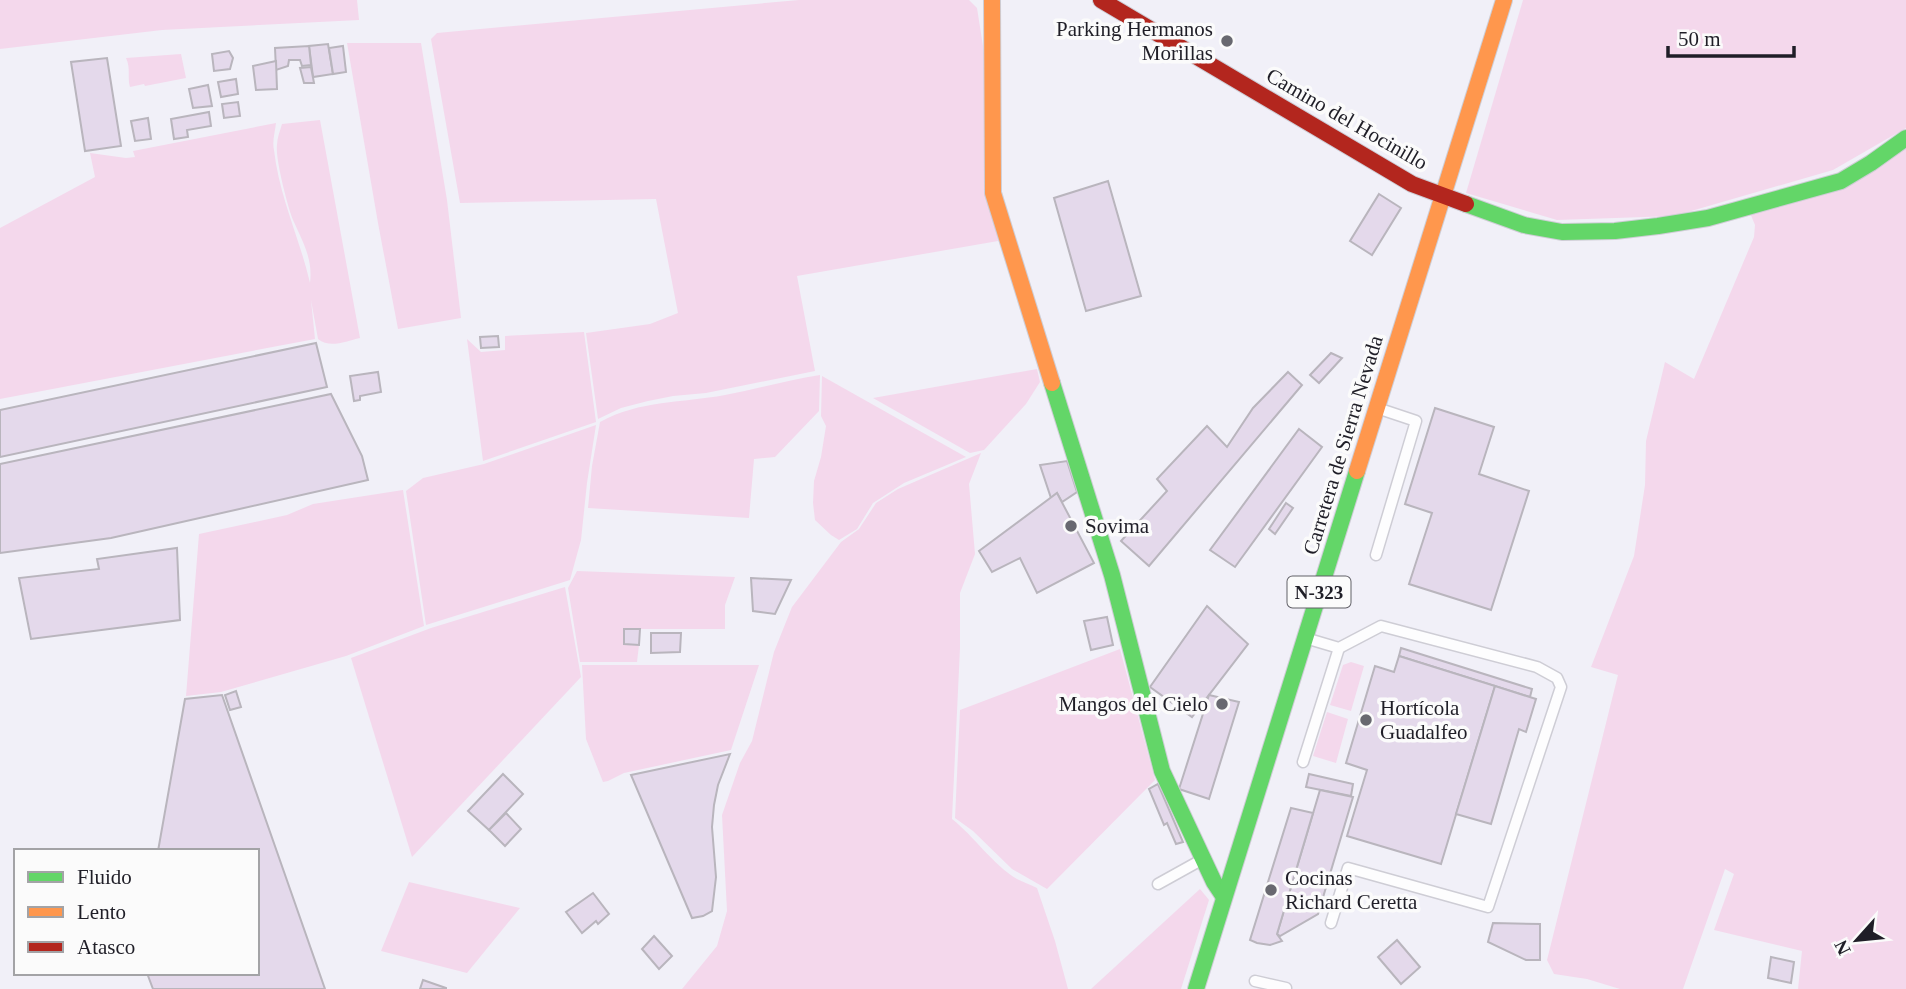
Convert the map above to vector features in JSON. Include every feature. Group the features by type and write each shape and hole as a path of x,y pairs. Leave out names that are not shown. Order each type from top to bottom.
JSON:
{"main road":[{"path":"992,0 993,193 1112,575 1163,771 1214,882 1224,897"},
{"name":"Camino del Hocinillo","path":"1101,0 1412,184 1524,225 1562,232 1615,231 1707,218 1841,181 1906,138"},
{"name":"N-323","path":"1443,194 1504,0"},
{"name":"Carretera de Sierra Nevada","path":"1196,989 1443,194"}],"lane":[{"path":"1376,555 1416,421 1377,408"},
{"path":"1305,638 1339,648 1381,626 1537,667 1558,678 1561,687 1488,906 1348,868 1331,923"},
{"path":"1303,762 1339,648"},
{"path":"1158,884 1203,859"},
{"path":"1255,981 1286,988"}],"shaded area":[{"path":"0,0 357,0 359,20 162,30 0,49"},
{"path":"799,0 969,0 977,8 986,65 998,241 797,276 815,371 706,393 648,401 621,408 598,419 586,333 650,324 678,313 656,199 460,203 431,39 437,33"},
{"path":"1523,0 1906,0 1906,128 1833,170 1674,216 1557,220 1466,193"},
{"path":"347,43 421,43 447,200 461,318 398,329"},
{"path":"181,54 186,78 130,87 126,58"},
{"path":"320,120 360,338 333,344 318,339 311,300 315,339 0,399 0,228 95,177 90,153 135,157 133,151 276,123 273,144 277,167 310,283 309,258 285,194 277,142 282,124"},
{"path":"1906,148 1906,989 1798,989 1802,951 1714,930 1734,874 1725,869 1683,989 1620,989 1587,979 1554,974 1547,960 1618,675 1591,667 1634,556 1645,485 1646,441 1665,362 1694,379 1754,237 1755,225 1750,213"},
{"path":"584,332 596,422 483,461 467,339 481,352 505,350 505,336"},
{"path":"1037,369 1040,382 1026,404 984,450 970,453 873,398"},
{"path":"820,375 819,411 775,457 754,459 749,518 588,508 600,422 646,406 725,395"},
{"path":"822,376 966,457 904,483 873,503 857,529 839,540 815,520 813,503 814,481 826,426 821,416"},
{"path":"596,425 581,540 570,580 426,625 406,491 423,478 484,464"},
{"path":"981,453 969,484 975,554 960,593 952,819 1008,873 1037,888 1068,989 682,989 717,946 727,911 722,815 740,763 752,741 774,652 792,607 841,542 859,529 876,503 898,489"},
{"path":"403,490 424,626 346,656 221,692 186,696 199,534 287,515 313,504"},
{"path":"577,571 735,577 725,605 725,629 624,629 624,644 639,645 637,662 580,662 568,588"},
{"path":"565,587 581,677 412,857 351,658 431,628"},
{"path":"1120,649 1155,780 1047,889 1012,869 973,831 955,818 960,710"},
{"path":"1351,662 1364,666 1351,711 1330,705 1343,665"},
{"path":"582,665 759,665 731,750 624,773 603,782 586,739"},
{"path":"1327,712 1348,719 1336,763 1313,756"},
{"path":"409,882 520,908 467,973 381,951"},
{"path":"1200,889 1209,900 1181,989 1091,989"}],"building":[{"path":"328,44 333,74 313,77 309,46"},
{"path":"309,46 311,65 302,66 300,60 289,60 288,66 276,70 275,48"},
{"path":"343,46 346,72 333,74 329,48"},
{"path":"229,51 233,58 230,69 214,71 212,54"},
{"path":"107,58 121,146 85,151 71,62"},
{"path":"276,61 277,89 256,90 253,66"},
{"path":"311,67 314,83 304,83 300,68"},
{"path":"236,79 238,94 221,97 218,82"},
{"path":"208,85 212,106 193,108 189,89"},
{"path":"238,102 240,116 224,118 222,104"},
{"path":"209,112 211,126 187,130 188,137 174,139 171,119"},
{"path":"148,118 151,139 135,141 131,121"},
{"path":"1108,181 1141,296 1086,311 1054,198"},
{"path":"1379,194 1401,208 1372,255 1350,241"},
{"path":"498,336 499,347 481,348 480,337"},
{"path":"316,343 327,387 0,457 0,410"},
{"path":"1331,353 1342,358 1319,383 1310,375"},
{"path":"378,372 381,392 360,396 360,400 354,401 350,376"},
{"path":"1288,372 1302,385 1149,566 1121,541 1167,491 1157,479 1207,426 1227,447 1253,408"},
{"path":"331,394 362,456 368,480 111,538 0,553 0,464"},
{"path":"1435,408 1494,427 1479,474 1529,491 1491,610 1409,584 1432,513 1405,504"},
{"path":"1299,429 1322,447 1235,567 1210,550"},
{"path":"1067,461 1077,492 1062,502 1057,493 1051,498 1040,465"},
{"path":"1057,493 1094,563 1037,593 1020,558 992,572 979,551"},
{"path":"1286,503 1293,508 1275,534 1269,529"},
{"path":"177,548 180,620 31,639 19,578 99,569 97,559"},
{"path":"751,578 791,580 775,614 753,611"},
{"path":"1207,606 1248,644 1192,717 1150,687"},
{"path":"1107,617 1113,645 1091,650 1084,621"},
{"path":"624,629 640,629 639,645 624,644"},
{"path":"651,633 681,633 680,652 651,653"},
{"path":"1401,648 1532,689 1530,697 1399,656"},
{"path":"1399,656 1495,686 1441,864 1347,836 1367,770 1346,763 1375,666 1394,672"},
{"path":"1495,686 1536,699 1526,732 1519,729 1491,824 1456,814"},
{"path":"236,691 241,707 230,710 225,695"},
{"path":"222,695 325,989 153,989 148,975 259,975 259,849 158,849 185,699"},
{"path":"1209,695 1239,702 1209,799 1179,789"},
{"path":"730,754 718,785 714,805 712,827 716,877 712,911 692,918 631,775"},
{"path":"503,774 523,794 489,830 468,811"},
{"path":"1309,774 1353,784 1351,796 1306,787"},
{"path":"1158,784 1183,842 1176,844 1167,823 1164,825 1149,789"},
{"path":"1320,790 1353,797 1318,914 1280,936 1277,934"},
{"path":"1291,808 1313,813 1277,934 1282,941 1270,945 1257,943 1250,940"},
{"path":"506,813 521,829 505,846 489,830"},
{"path":"593,893 609,914 582,933 566,912"},
{"path":"1493,923 1540,924 1540,960 1526,960 1488,942"},
{"path":"654,936 672,956 659,969 642,949"},
{"path":"1397,940 1420,967 1401,984 1378,957"},
{"path":"1771,957 1794,962 1791,983 1768,978"},
{"path":"423,980 446,988 446,989 420,989"}],"traffic: fast":[{"path":"1466,204 1524,225 1562,232 1615,231 1658,226 1708,218 1841,181 1906,138"},
{"path":"1052,383 1112,575 1162,771 1214,882 1224,897"},
{"path":"1196,989 1357,471"}],"traffic: slow":[{"path":"992,0 993,193 1052,383"},
{"path":"1357,471 1504,0"}],"traffic: jam":[{"path":"1101,0 1412,184 1466,204"}],"place":[{"name":"Parking Hermanos Morillas","path":"1227,41"},
{"name":"Sovima","path":"1071,526"},
{"name":"Mangos del Cielo","path":"1222,704"},
{"name":"Hortícola Guadalfeo","path":"1366,720"},
{"name":"Cocinas Richard Ceretta","path":"1271,890"}]}
